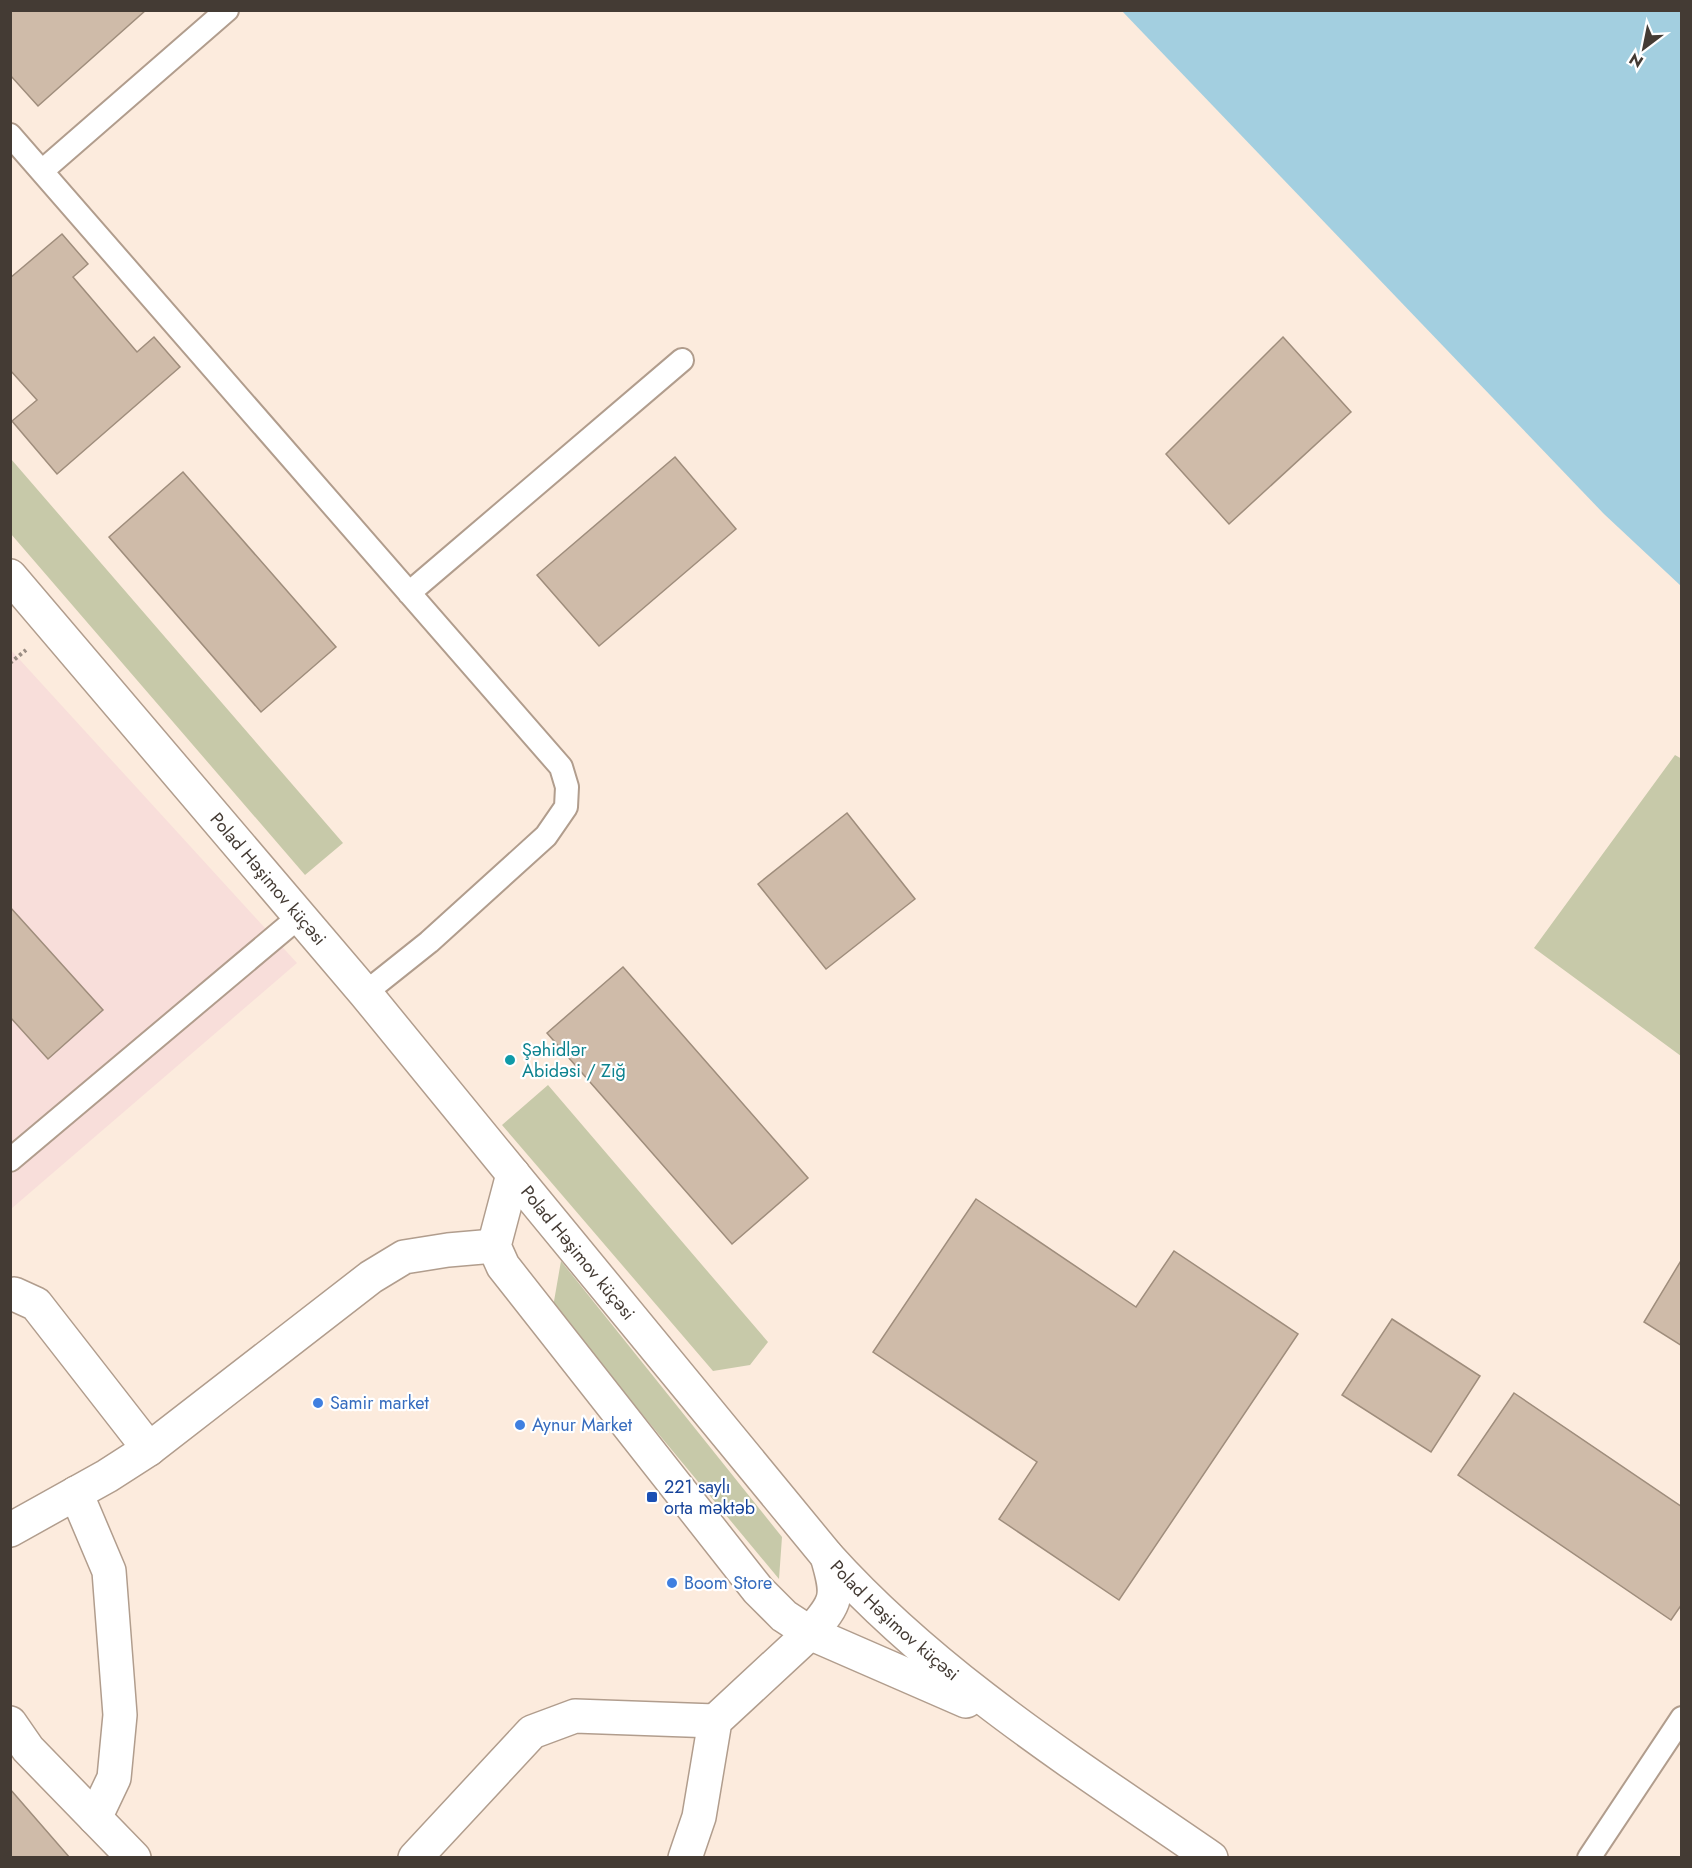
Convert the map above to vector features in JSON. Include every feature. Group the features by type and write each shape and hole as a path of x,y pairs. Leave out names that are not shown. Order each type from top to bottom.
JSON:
{"street":[{"name":"Polad Həşimov küçəsi","path":"10,576 365,993 827,1556 862,1595 910,1639 1009,1720 1211,1857"},
{"path":"513,1174 494,1246 503,1266 758,1590 784,1616 810,1633 1009,1720"},
{"path":"10,1530 149,1449 379,1272 404,1257 494,1246"},
{"path":"10,1295 14,1294 36,1304 149,1449"},
{"path":"76,1493 109,1571 120,1715 114,1778 95,1818"},
{"path":"684,1857 699,1817 715,1721 810,1633 833,1603 836,1587 827,1556"},
{"path":"415,1857 532,1732 575,1716 715,1721"},
{"path":"10,1723 28,1749 134,1857"}],"lane":[{"path":"42,171 227,10"},
{"path":"10,135 561,767 567,788 566,807 546,836 429,942 365,993"},
{"path":"409,593 682,360"},
{"path":"10,1160 300,916"},
{"path":"1589,1857 1682,1718"}],"shaded area":[{"path":"10,649 297,963 11,1209 10,1209"}],"green space":[{"path":"11,459 343,843 305,875 11,534"},
{"path":"1675,755 1682,759 1681,1056 1534,948"},
{"path":"548,1085 768,1342 750,1365 713,1371 502,1125"},
{"path":"561,1261 782,1537 779,1579 553,1307"}],"water":[{"path":"1122,11 1681,11 1681,586 1604,514"}],"building":[{"path":"10,10 146,10 38,106 10,75"},
{"path":"62,234 88,264 73,277 137,352 154,337 180,367 57,474 12,421 37,400 10,370 10,278"},
{"path":"1283,337 1351,412 1229,524 1166,454"},
{"path":"675,457 736,529 599,646 537,575"},
{"path":"183,472 336,647 261,712 109,537"},
{"path":"847,813 915,899 826,969 758,884"},
{"path":"10,907 103,1010 48,1059 10,1017"},
{"path":"623,967 808,1178 732,1244 547,1033"},
{"path":"976,1199 1136,1307 1174,1251 1298,1334 1119,1600 999,1519 1037,1462 873,1352"},
{"path":"1682,1259 1682,1346 1644,1322"},
{"path":"1392,1319 1480,1376 1431,1452 1342,1395"},
{"path":"1514,1393 1682,1507 1682,1604 1671,1620 1458,1475"},
{"path":"10,1789 70,1858 10,1858"}],"place":[{"name":"Şəhidlər Abidəsi / Zığ","path":"510,1060"},
{"name":"Samir market","path":"318,1403"},
{"name":"Aynur Market","path":"520,1425"},
{"name":"221 saylı orta məktəb","path":"652,1497"},
{"name":"Boom Store","path":"672,1583"}]}
